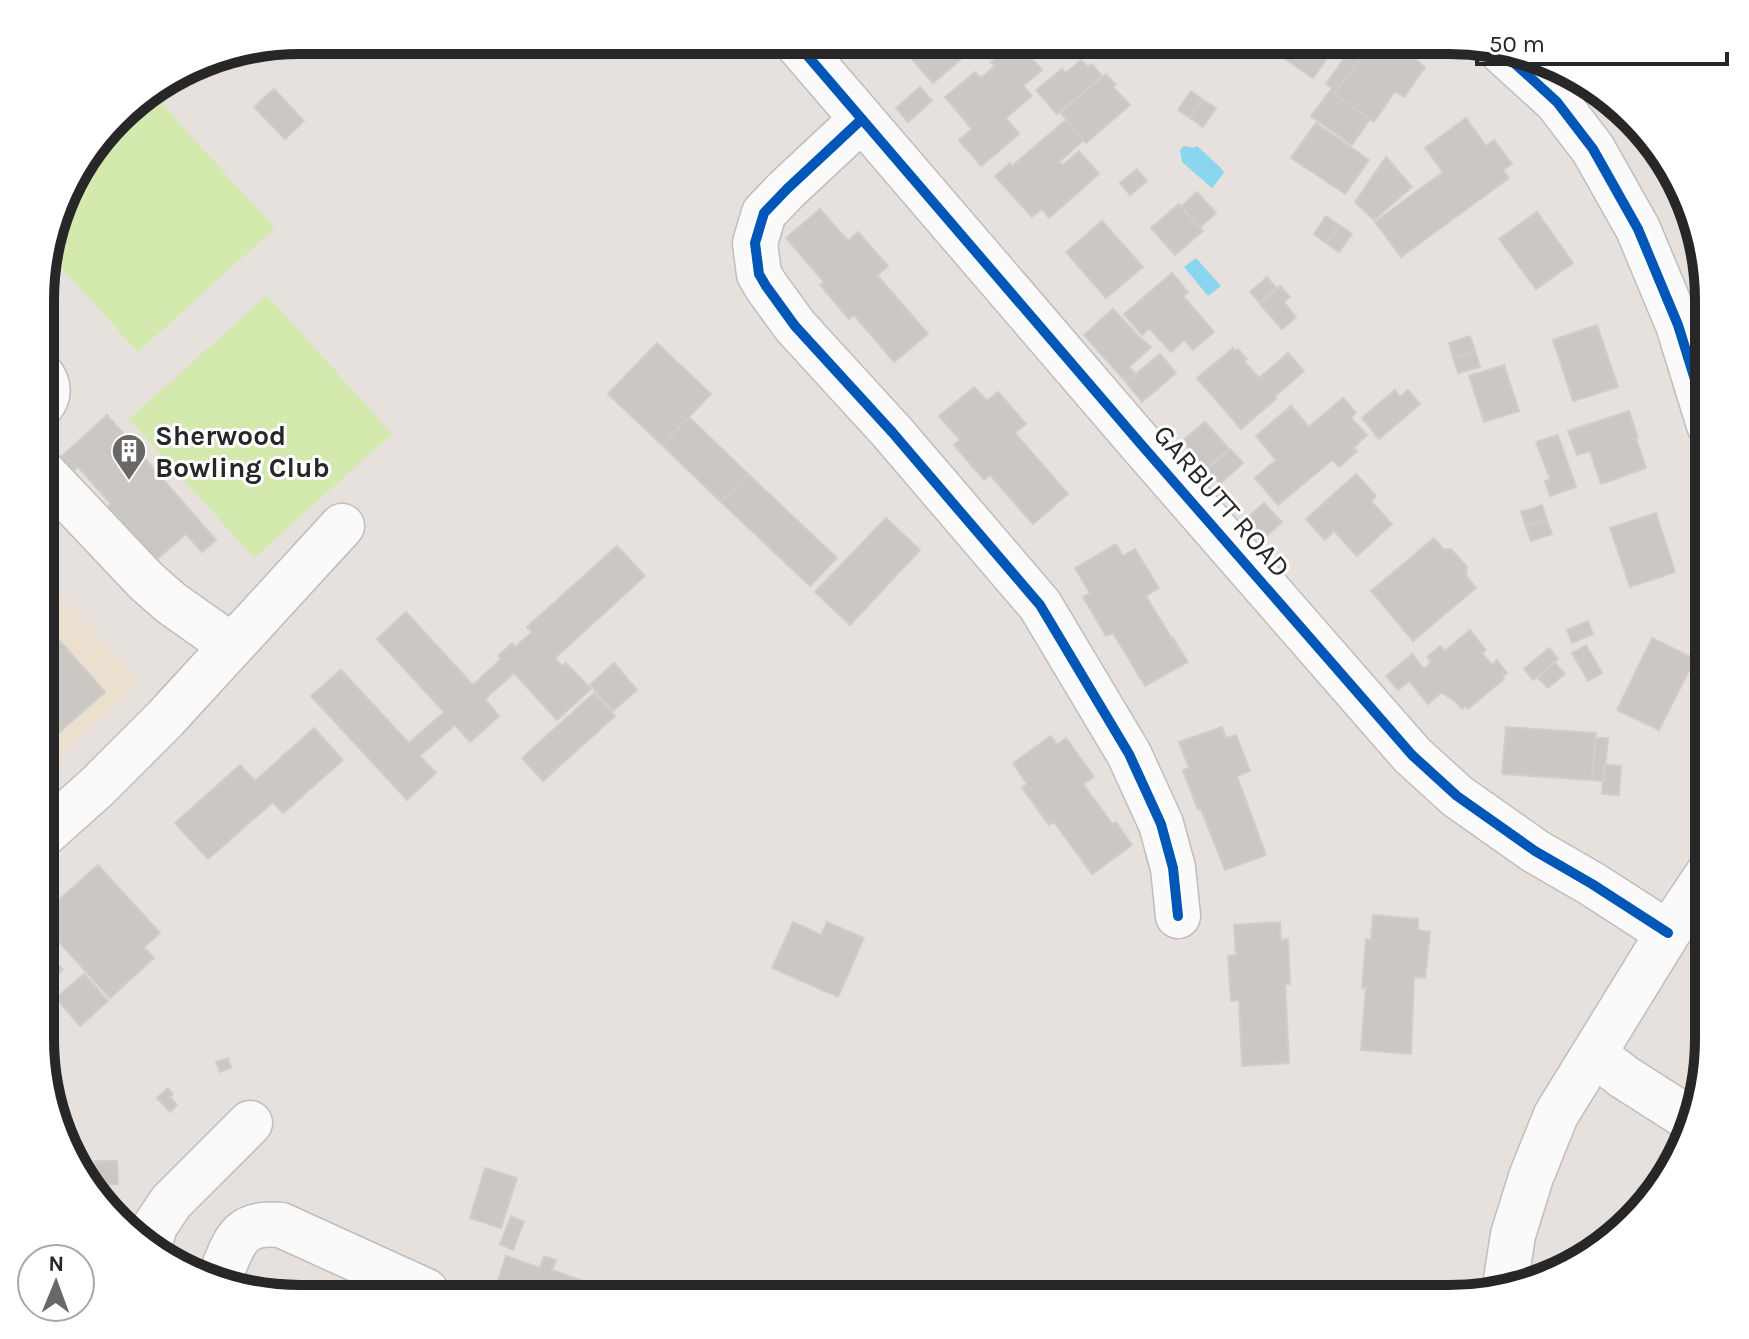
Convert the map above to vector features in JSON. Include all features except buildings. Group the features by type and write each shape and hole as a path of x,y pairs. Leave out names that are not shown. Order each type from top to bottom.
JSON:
{"street":[{"name":"GARBUTT ROAD","path":"807,55 1412,755 1457,796 1535,851 1668,933"},
{"path":"1513,62 1557,102 1593,149 1638,229 1678,325 1695,379"},
{"path":"862,119 764,213 755,243 759,274 795,326 902,444 1040,605 1129,754 1161,824 1173,868 1178,916"},
{"path":"54,484 146,581 171,603 232,646"},
{"path":"55,825 107,778 165,719 342,526"},
{"path":"1506,1278 1513,1235 1531,1177 1556,1115 1694,894"},
{"path":"1594,1054 1683,1114"},
{"path":"152,1236 171,1202 250,1123"},
{"path":"222,1272 241,1233 251,1226 266,1223 281,1225 411,1284"}],"shaded area":[{"path":"54,589 141,680 55,764"}],"green space":[{"path":"158,99 275,228 138,352 57,263 67,221 87,177 115,138"},
{"path":"267,295 392,434 254,558 129,419"}],"water":[{"path":"1184,146 1197,146 1224,173 1212,188 1182,162 1180,150"},
{"path":"1196,258 1221,286 1208,296 1184,267"}],"cycle path":[{"path":"807,55 1412,755 1457,796 1535,851 1668,933"},
{"path":"1513,62 1557,102 1593,149 1638,229 1678,325 1695,379"},
{"path":"862,119 764,213 755,243 759,274 795,326 892,432 1040,605 1129,754 1161,824 1173,868 1178,916"}],"place":[{"name":"Sherwood Bowling Club","path":"129,482"}]}
